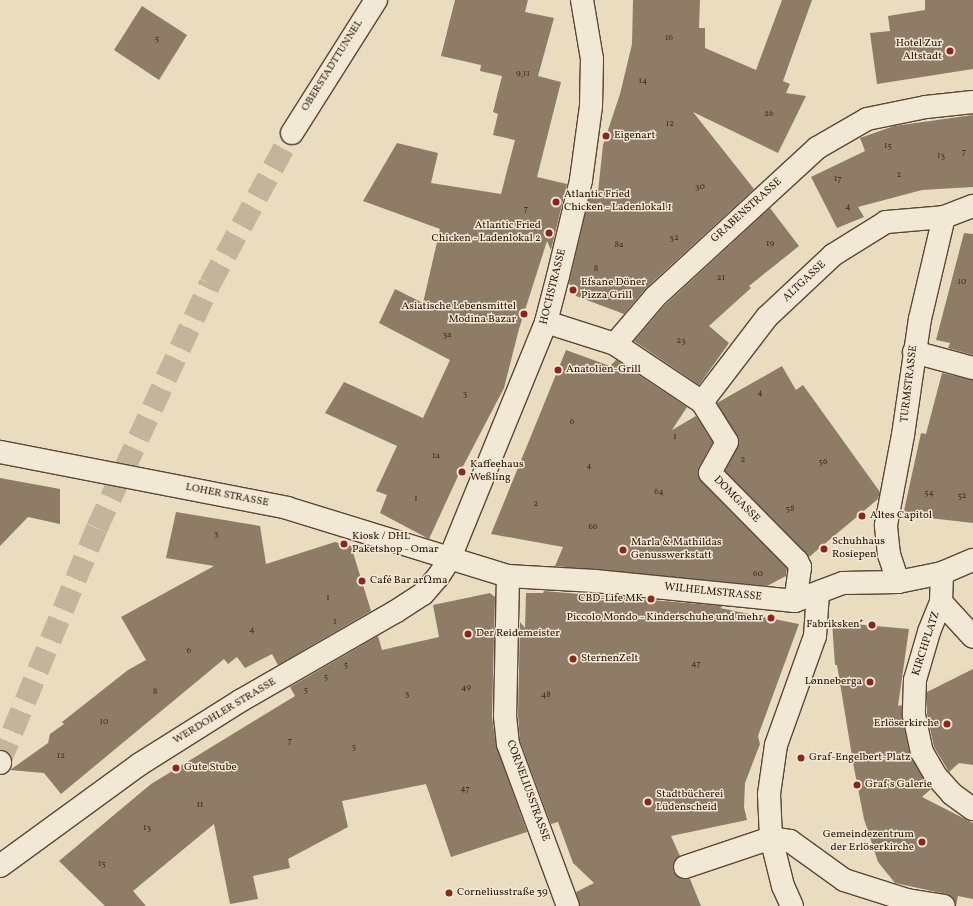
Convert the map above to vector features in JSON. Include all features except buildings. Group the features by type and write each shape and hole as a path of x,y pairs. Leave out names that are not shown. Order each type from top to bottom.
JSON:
{"street":[{"name":"OBERSTADTTUNNEL","path":"292,133 376,0"},
{"name":"HOCHSTRASSE","path":"449,560 546,322 581,180 589,119 592,59 582,0"},
{"name":"GRABENSTRASSE","path":"615,344 655,297 682,270 817,148 867,119 926,107 973,102"},
{"path":"944,217 973,206"},
{"name":"TURMSTRASSE","path":"898,582 889,555 886,525 903,435 914,352 944,217"},
{"name":"ALTGASSE","path":"702,402 767,317 833,255 886,222 944,217"},
{"path":"546,322 615,344"},
{"name":"DOMGASSE","path":"615,344 702,402 726,442 710,474 797,561 800,566 795,601"},
{"path":"914,352 973,368"},
{"name":"LOHER STRASSE","path":"0,452 287,508 449,560"},
{"name":"WILHELMSTRASSE","path":"449,560 508,576 595,581 795,601 843,583 898,582 942,573 973,560"},
{"name":"WERDOHLER STRASSE","path":"0,866 140,764 240,701 417,597 438,577 449,560"},
{"name":"KIRCHPLATZ","path":"942,573 941,602 929,632 915,680 916,728 922,752 936,776 952,794 973,809"},
{"name":"CORNELIUSSTRASSE","path":"508,576 505,716 508,744 565,897"},
{"path":"792,906 783,886 771,838 769,794 776,745 814,636 818,593"},
{"name":"KIRCHPLATZ","path":"941,602 973,637"},
{"path":"685,867 771,838 790,840 844,880 907,900 944,906"}],"tunnel":[{"path":"0,762 97,528 210,284 292,133"}],"place":[{"name":"Hotel Zur Altstadt","path":"950,51"},
{"name":"Eigenart","path":"606,136"},
{"name":"Atlantic Fried Chicken - Ladenlokal 1","path":"556,202"},
{"name":"Atlantic Fried Chicken - Ladenlokal 2","path":"549,233"},
{"name":"Efsane Döner Pizza Grill","path":"573,290"},
{"name":"Asiatische Lebensmittel Modina Bazar","path":"524,314"},
{"name":"Anatolien-Grill","path":"558,370"},
{"name":"Kaffeehaus Weßling","path":"462,472"},
{"name":"Altes Capitol","path":"862,516"},
{"name":"Kiosk / DHL Paketshop - Omar","path":"344,544"},
{"name":"Schuhhaus Rosiepen","path":"824,549"},
{"name":"Marla & Mathildas Genusswerkstatt","path":"623,550"},
{"name":"Café Bar arΩma","path":"362,581"},
{"name":"CBD-Life MK","path":"651,599"},
{"name":"Piccolo Mondo - Kinderschuhe und mehr","path":"771,618"},
{"name":"Fabriksken*","path":"872,625"},
{"name":"Der Reidemeister","path":"468,634"},
{"name":"SternenZelt","path":"573,659"},
{"name":"Lønneberga","path":"870,682"},
{"name":"Erlöserkirche","path":"947,724"},
{"name":"Graf-Engelbert-Platz","path":"801,758"},
{"name":"Gute Stube","path":"176,768"},
{"name":"Graf's Galerie","path":"857,785"},
{"name":"Stadtbücherei Lüdenscheid","path":"648,802"},
{"name":"Gemeindezentrum der Erlöserkirche","path":"922,842"},
{"name":"Corneliusstraße 39","path":"449,893"}]}
